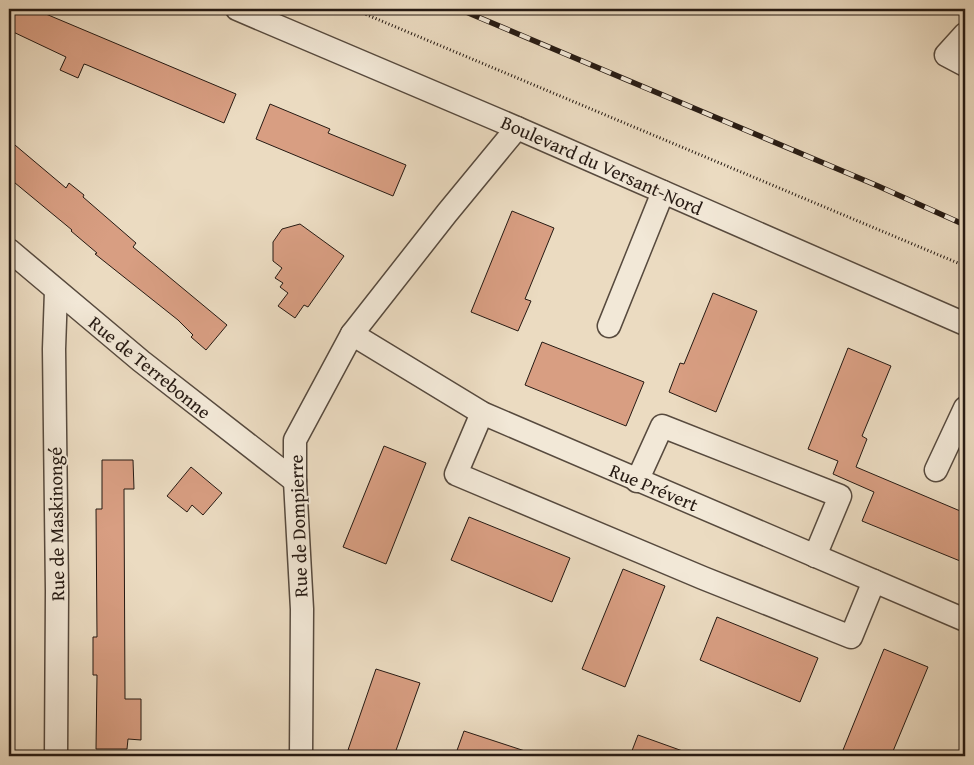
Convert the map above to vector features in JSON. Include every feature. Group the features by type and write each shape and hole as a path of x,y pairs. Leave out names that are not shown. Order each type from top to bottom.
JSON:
{"street":[{"name":"Boulevard du Versant-Nord","path":"237,9 517,128 965,324"},
{"path":"965,34 946,55 965,65"},
{"name":"Rue de Dompierre","path":"301,756 302,609 295,481 296,440 352,334 517,128"},
{"path":"609,326 662,192"},
{"name":"Rue de Terrebonne","path":"9,250 141,361 295,481"},
{"name":"Rue de Maskinongé","path":"56,291 54,349 57,591 56,756"},
{"name":"Rue Prévert","path":"352,334 482,413 965,620"},
{"path":"936,470 965,408"},
{"path":"482,413 456,474 703,578 851,637 874,581"},
{"path":"637,480 662,426 840,496 815,556"}],"path":[{"path":"353,9 965,266"}],"building":[{"path":"9,9 34,9 236,94 224,123 84,64 78,78 60,70 66,57 9,30"},
{"path":"270,104 330,129 328,133 406,165 393,196 256,139"},
{"path":"9,140 66,188 69,183 84,195 83,197 136,243 133,247 227,325 206,350 191,337 193,335 178,320 95,254 97,253 72,230 9,178"},
{"path":"512,211 554,228 525,299 531,301 518,331 471,312"},
{"path":"300,224 344,256 308,307 304,305 295,318 278,306 288,293 280,287 283,283 275,278 282,268 273,261 273,242 282,229"},
{"path":"713,293 757,311 716,412 669,392 680,363 684,364"},
{"path":"542,342 644,382 626,426 525,385"},
{"path":"848,348 891,366 862,436 867,439 856,467 965,513 965,563 862,521 874,492 833,474 838,461 808,449"},
{"path":"384,446 426,463 386,564 343,547"},
{"path":"102,460 133,460 134,489 124,489 125,699 141,699 141,740 128,739 127,749 96,749 97,675 93,675 93,637 97,637 96,509 102,509"},
{"path":"191,467 222,493 203,515 192,505 187,512 167,496"},
{"path":"469,517 570,558 552,602 451,560"},
{"path":"623,569 665,586 625,687 582,669"},
{"path":"717,617 818,658 800,702 700,660"},
{"path":"884,649 928,667 891,756 859,756 843,750"},
{"path":"376,669 420,683 394,756 352,756 353,751 348,750"},
{"path":"464,731 531,753 530,756 455,756"},
{"path":"638,735 691,754 691,756 630,756"}],"railway":[{"path":"459,9 878,186 965,225"}]}
